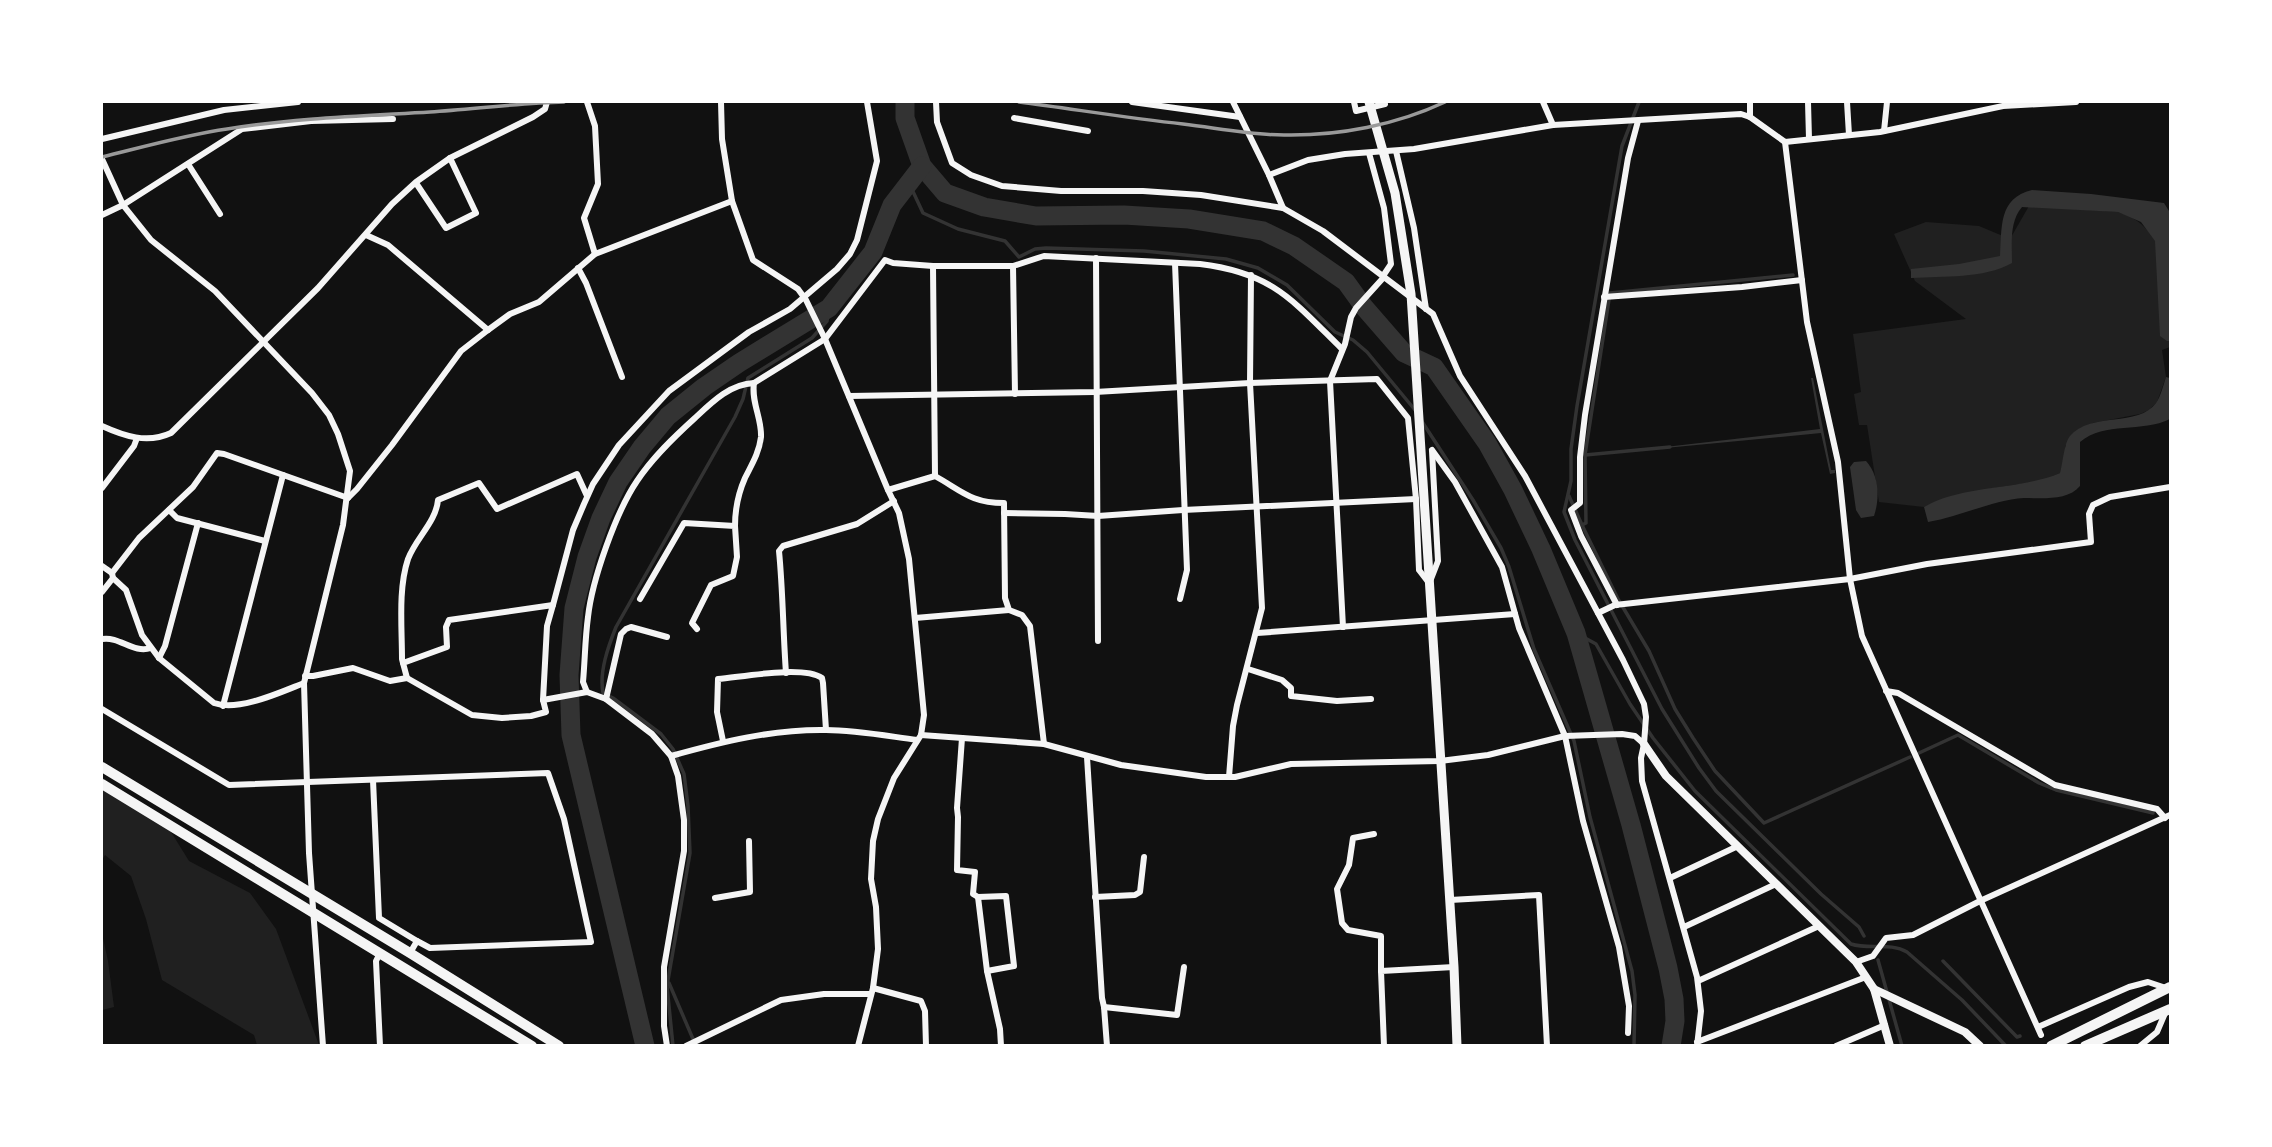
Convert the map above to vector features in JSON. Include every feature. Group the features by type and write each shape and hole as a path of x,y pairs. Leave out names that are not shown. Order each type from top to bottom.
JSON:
{"highway":[{"path":"102,767 559,1045"},
{"path":"102,784 532,1045"},
{"path":"2051,1045 2169,988"},
{"path":"2085,1045 2168,1010"}],"main road":[{"path":"1369,102 1395,193 1406,252 1414,325 1457,1045"}],"street":[{"path":"102,139 224,110 298,102"},
{"path":"102,426 137,439 162,437 171,433 265,342 392,204 450,158 533,117 545,109 547,102"},
{"path":"587,102 595,126 598,184 584,218 595,254"},
{"path":"721,102 722,139 732,201 753,260 798,289 805,298 903,526 924,713 919,737 886,796 873,841 871,879 876,907 878,949 872,991 858,1045"},
{"path":"102,566 126,590 142,635 159,658 202,694 223,706 246,703 313,676 353,668 390,681 407,678 472,715 502,718 531,716 546,711 543,700 547,626 573,530 593,484 619,445 669,391 749,332 805,298 850,254 857,240 877,162 867,102"},
{"path":"936,102 937,122 951,163 971,175 1002,186 1201,195 1283,208 1323,231 1382,279 1433,314 1460,376 1525,476 1601,612 1644,704 1646,724 1641,758 1642,781 1698,981 1701,1011 1697,1044 1866,977"},
{"path":"1132,102 1240,117"},
{"path":"1233,102 1283,208"},
{"path":"1354,102 1356,111 1384,102"},
{"path":"1542,102 1553,125"},
{"path":"1750,102 1750,117"},
{"path":"1808,102 1809,139"},
{"path":"1847,102 1849,135"},
{"path":"1884,131 1887,102"},
{"path":"1269,175 1308,160 1396,150 1553,125 1730,113 1750,117 1785,142 1884,131 2003,106 2076,102"},
{"path":"1014,117 1088,131"},
{"path":"102,215 123,205 243,129 311,121 393,119"},
{"path":"1616,605 1571,510 1580,503 1580,457 1585,415 1636,121"},
{"path":"1785,142 1807,322 1838,462 1850,579 1862,636 2041,1035"},
{"path":"1396,150 1414,228 1426,309"},
{"path":"1343,627 1330,381 1356,308 1382,279 1391,264 1384,208 1369,153"},
{"path":"416,183 446,228 476,213 450,158"},
{"path":"102,159 123,205 151,240 215,291 312,393 329,415 350,471 343,525 304,679 312,894 323,1045"},
{"path":"188,164 220,214"},
{"path":"348,498 392,445 461,351 488,330 510,314 539,302 595,254 732,201"},
{"path":"366,235 388,245 488,330"},
{"path":"586,692 583,682 588,615 596,581 616,520 636,482 662,449 706,408 732,388 754,383 824,337 885,260 933,265 1013,266 1044,256 1224,267 1265,281 1284,293 1342,349"},
{"path":"1096,258 1098,641"},
{"path":"1175,263 1187,570 1180,599"},
{"path":"933,265 935,476"},
{"path":"1013,266 1015,394"},
{"path":"578,268 622,377"},
{"path":"1229,777 1233,726 1262,608 1250,383 1251,275"},
{"path":"1604,297 1802,280"},
{"path":"849,396 1095,392 1377,379 1408,418 1416,499 1419,570 1429,584"},
{"path":"697,629 692,623 711,585 733,576 737,557 736,507 745,478 758,453 761,435 754,383"},
{"path":"102,488 137,439"},
{"path":"1429,584 1438,561 1432,450 1455,482 1502,567 1519,628 1567,737 1583,821 1628,988 1628,1034"},
{"path":"102,592 139,538 193,487 217,453 348,498"},
{"path":"407,678 402,659 405,571 410,555 437,509 438,500 479,483 497,509 577,474 587,496"},
{"path":"223,706 283,475"},
{"path":"888,490 935,476 972,499 987,503 1004,503 1005,598 1009,610"},
{"path":"1601,612 1616,605 1850,579 1927,564 2091,542 2089,514 2093,505 2110,497 2171,487"},
{"path":"1004,513 1098,516 1416,499"},
{"path":"786,673 779,551 783,546 857,524 894,501"},
{"path":"169,510 177,517 265,541"},
{"path":"159,658 165,646 198,523"},
{"path":"640,599 684,523 735,526"},
{"path":"403,663 447,647 446,627 449,620 553,605"},
{"path":"915,618 1009,610 1022,615 1030,626 1044,744"},
{"path":"1256,632 1515,614"},
{"path":"606,699 621,634 631,627 667,637"},
{"path":"102,639 110,638 140,650 151,648"},
{"path":"1248,669 1282,680 1291,688 1292,696 1337,701 1371,699"},
{"path":"723,741 717,712 718,679 786,673 816,675 822,678 826,730"},
{"path":"1856,962 1873,956 1886,938 1913,935 1980,901 2168,816 2157,808 2055,785 1898,693 1886,691"},
{"path":"543,700 586,692 606,699 652,734 671,756 680,782 684,851 664,967 664,1026 667,1045"},
{"path":"102,709 229,785 548,773 564,819 590,942 430,948 379,918 373,780"},
{"path":"671,756 723,741 826,730 1044,744 1121,765 1229,777 1291,764 1440,761 1488,755 1567,737 1622,734 1635,736 1644,744 1666,776 1856,962 1874,989 1890,1045"},
{"path":"962,738 957,807 957,870 975,872 973,894 978,897 1006,896 1014,966 987,971"},
{"path":"1087,757 1107,1045"},
{"path":"1374,834 1353,838 1349,865 1337,889 1342,923 1348,930 1381,936 1384,1045"},
{"path":"715,898 750,892 750,841"},
{"path":"1670,878 1738,846"},
{"path":"1096,897 1135,894 1140,891 1144,857"},
{"path":"1684,927 1776,884"},
{"path":"1450,900 1539,895 1547,1045"},
{"path":"978,897 987,971 1001,1045"},
{"path":"1698,981 1819,926"},
{"path":"410,953 417,941"},
{"path":"380,953 376,961 380,1045"},
{"path":"1104,1007 1177,1015 1184,967"},
{"path":"1381,971 1454,967"},
{"path":"2038,1027 2141,984 2152,982 2169,988"},
{"path":"1874,989 1965,1032 1980,1045"},
{"path":"686,1045 781,1000 824,993 872,991 921,1001 925,1011 926,1045"},
{"path":"2140,1045 2157,1032 2168,1010"},
{"path":"1836,1045 1885,1025"}],"shaded area":[{"path":"2032,190 2164,203 2170,220 2170,341 2160,336 2155,241 2141,222 2118,212 2022,207 2013,227 2012,263 1976,274 1911,278 1911,269 2000,256 2002,225 2007,207 2021,194"},
{"path":"2029,206 2128,215 2148,231 2170,260 2170,347 2162,350 2166,377 2157,402 2140,414 2093,423 2065,446 2060,473 2041,481 1947,498 1924,507 1879,502 1867,425 1859,425 1854,394 1861,392 1853,334 1966,319 1915,281 1894,234 1926,222 1979,226 2010,239"},
{"path":"2166,377 2170,378 2170,419 2148,426 2112,429 2080,442 2080,486 2075,491 2054,498 2024,498 2000,502 1928,522 1924,507 1940,500 1974,491 2026,483 2060,473 2070,436 2089,424 2127,418 2148,410 2158,400"},
{"path":"1811,378 1831,470 1835,470 1835,473 1830,474 1821,433 1665,448 1820,429"},
{"path":"1866,461 1876,480 1877,502 1874,516 1861,518 1856,510 1850,467 1854,462"},
{"path":"102,777 171,832 189,861 250,893 276,929 319,1045 257,1045 254,1035 162,980 131,876 105,855 102,860"},
{"path":"102,934 114,1007 102,1010"}],"waterway":[{"path":"905,102 905,118 922,166 945,193 984,207 1036,216 1124,215 1189,219 1263,231 1294,246 1346,282 1404,353 1434,367 1487,443 1513,490 1576,633 1631,825 1668,968 1675,1021 1671,1046"},
{"path":"1639,102 1622,146 1577,406 1571,449 1571,481 1564,512 1575,540 1662,709 1699,768 1716,791 1821,894 1859,927 1864,936"},
{"path":"645,1046 571,735 569,675 574,608 587,557 618,482 668,416 739,363 829,308 873,252 892,205 922,166"},
{"path":"909,183 923,213 958,229 1005,241 1019,257 1035,249 1046,248 1144,251 1226,259 1258,268 1287,285 1335,332 1353,340 1367,352 1415,410"},
{"path":"1569,496 1582,525 1586,523 1585,455 1610,293 1793,275"},
{"path":"673,1046 667,986 690,853 684,774 673,749 661,734 603,693 605,660 616,627 735,417 748,378 812,338 827,321 829,308"},
{"path":"1421,420 1501,548 1534,649 1574,741 1590,817 1632,971 1635,995 1634,1046"},
{"path":"1585,455 1670,447"},
{"path":"1582,525 1618,599 1649,651 1675,709 1715,771 1764,823 1910,757"},
{"path":"1576,633 1596,644 1630,704 1695,791 1851,944 1894,947 1907,952 1962,1000 2006,1046"},
{"path":"1919,753 1958,735 2039,783 2056,790 2153,813"},
{"path":"1878,960 1902,1046"},
{"path":"1943,961 2017,1037 2020,1036"},
{"path":"669,983 696,1046"}],"railway":[{"path":"102,157 196,134 252,125 564,102"},
{"path":"1019,102 1247,133 1284,135 1325,134 1387,123 1445,102"}]}
